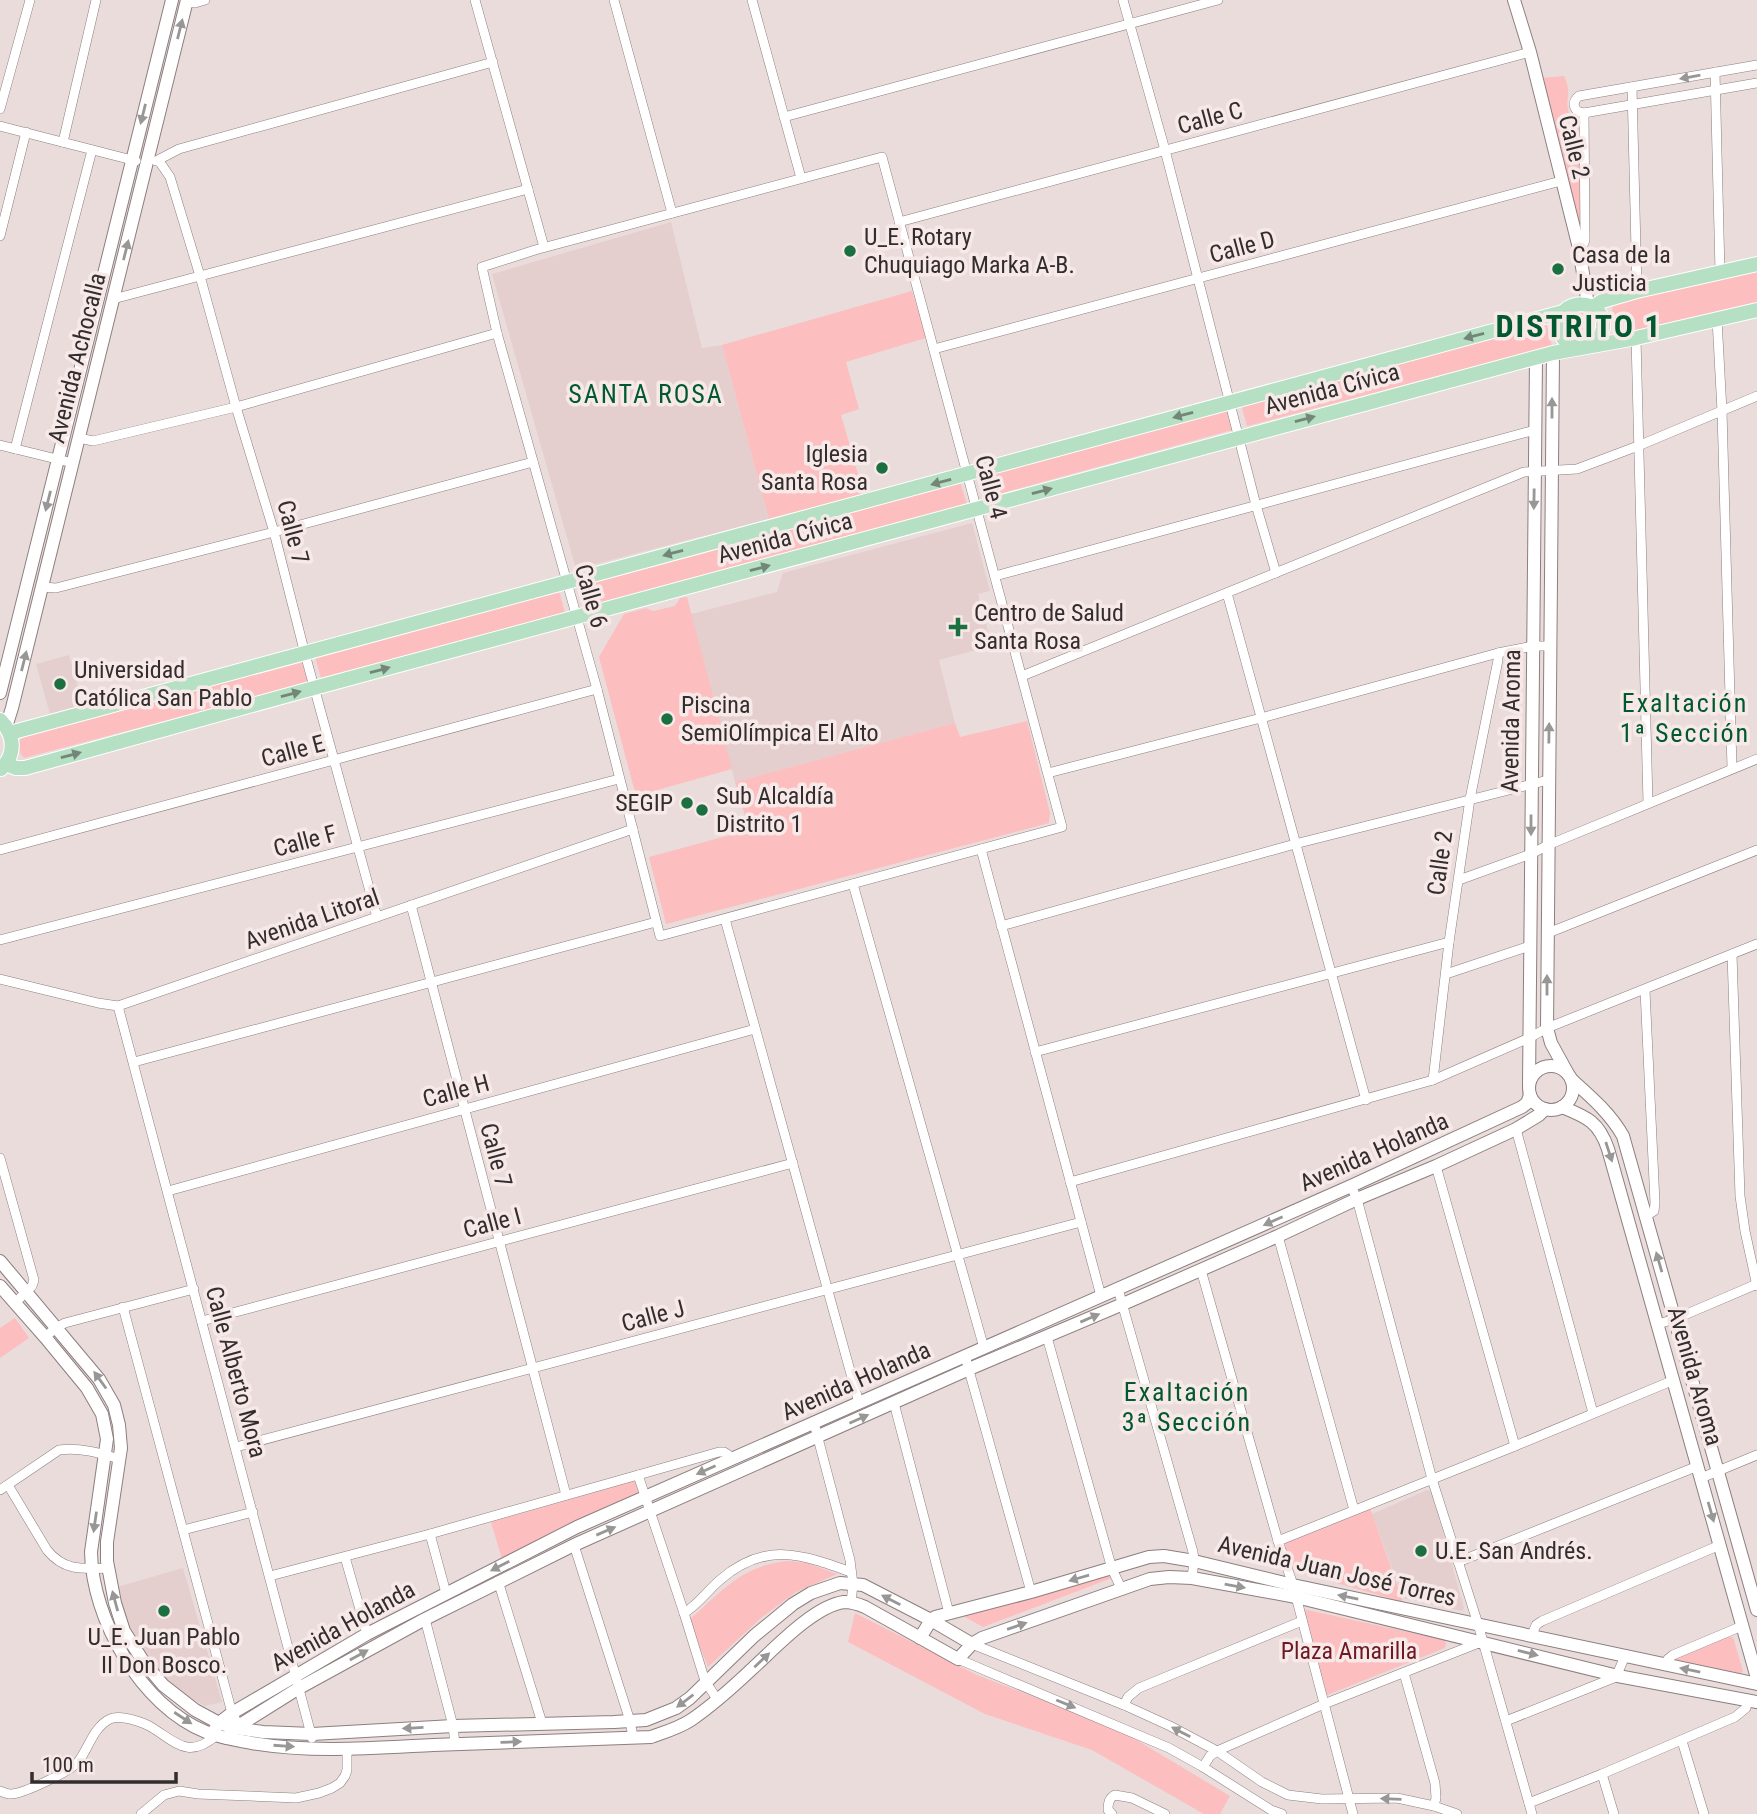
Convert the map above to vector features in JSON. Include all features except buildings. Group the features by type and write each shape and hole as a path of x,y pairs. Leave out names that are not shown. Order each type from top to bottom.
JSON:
{"main road":[{"path":"1591,306 1602,318 1603,331 1600,338 1583,347 1570,345 1564,340 1559,326 1563,312 1574,305 1591,306 1637,291 1757,264"},
{"name":"Avenida Cívica","path":"3,767 25,768 1553,353 1636,338 1757,310"},
{"name":"Avenida Cívica","path":"5,727 305,654 1563,312"},
{"path":"3,767 12,748 5,727"}],"street":[{"path":"0,109 30,0"},
{"path":"63,142 96,0"},
{"name":"Avenida Achocalla","path":"0,693 172,0"},
{"path":"187,1 195,3 205,0"},
{"path":"475,0 544,247 801,178 752,0"},
{"path":"614,0 672,213"},
{"path":"1123,0 1276,573"},
{"path":"784,117 1218,0"},
{"name":"Calle 2","path":"1514,0 1530,52 1591,306"},
{"name":"Avenida Achocalla","path":"5,727 12,708 114,298 153,162 187,1"},
{"name":"Calle C","path":"899,222 1530,52"},
{"path":"0,126 132,160 153,162 179,149 493,62"},
{"path":"1757,65 1579,96 1574,106 1577,111 1584,113 1757,83"},
{"path":"1714,72 1720,272"},
{"path":"1632,87 1637,291"},
{"path":"1579,248 1584,243 1584,113"},
{"path":"0,236 26,132"},
{"path":"15,449 92,150"},
{"name":"Calle 4","path":"801,178 882,157 1022,676 1062,827 981,849"},
{"name":"Calle 7","path":"153,162 170,177 200,276 274,533 377,917"},
{"name":"Calle D","path":"934,349 1561,181"},
{"path":"114,298 528,189"},
{"name":"Calle 6","path":"544,247 482,267 497,333 597,689 660,936 725,919"},
{"path":"1717,319 1732,768"},
{"path":"79,438 93,441 236,407 497,333"},
{"path":"1636,338 1648,803"},
{"name":"Avenida Aroma","path":"1553,353 1547,1028 1551,1043 1569,1077 1605,1110 1623,1136 1757,1611"},
{"name":"Avenida Aroma","path":"1529,1090 1536,358"},
{"path":"1022,676 1524,472 1577,470 1757,396"},
{"path":"995,576 1535,430"},
{"path":"0,445 73,463"},
{"path":"42,587 56,588 274,533 533,462"},
{"path":"1227,593 1366,1100"},
{"path":"1048,773 1498,653 1533,646 1550,646"},
{"name":"Calle 2","path":"1433,1080 1449,942 1470,799 1498,653"},
{"name":"Calle E","path":"0,850 597,689"},
{"path":"1459,880 1531,854 1757,759"},
{"name":"Calle F","path":"0,940 619,779"},
{"path":"1001,926 1296,844 1548,780"},
{"name":"Avenida Litoral","path":"0,979 118,1006 633,829"},
{"path":"859,1402 725,919 981,849 1101,1296"},
{"path":"1548,933 1757,850"},
{"path":"853,884 984,1348"},
{"name":"Calle 7","path":"411,905 566,1495"},
{"path":"134,1062 656,922"},
{"path":"1035,1052 1449,942"},
{"path":"1070,1182 1433,1080 1547,1028 1757,944"},
{"path":"1446,974 1530,946"},
{"path":"1658,1324 1757,1284 1740,1196 1732,954"},
{"path":"1645,990 1655,1203 1652,1213 1646,1216"},
{"name":"Calle Alberto Mora","path":"118,1006 314,1749"},
{"name":"Calle H","path":"168,1191 755,1029"},
{"path":"1548,1066 1562,1069 1569,1077 1573,1086 1571,1098 1562,1107 1557,1110 1545,1109 1533,1101 1529,1090 1535,1072 1548,1066"},
{"name":"Avenida Holanda","path":"225,1731 367,1634 577,1527 1351,1186 1516,1110 1527,1103 1529,1090"},
{"name":"Avenida Aroma","path":"1562,1107 1589,1118 1605,1139 1757,1678"},
{"name":"Avenida Holanda","path":"225,1731 232,1713 574,1545 969,1369 1436,1166 1519,1127 1545,1109"},
{"path":"1516,1110 1593,1413"},
{"path":"0,1158 34,1280 32,1286 15,1303"},
{"name":"Calle I","path":"202,1321 793,1163"},
{"path":"1436,1166 1515,1446"},
{"path":"1351,1186 1357,1199 1432,1479 1478,1625 1532,1814"},
{"name":"Calle J","path":"236,1447 1081,1222"},
{"path":"1278,1236 1354,1510"},
{"path":"0,1261 57,1327 110,1396 119,1425 121,1448 107,1542 107,1569 124,1631 143,1661 174,1695 225,1731 268,1745 314,1749 652,1737 690,1721 809,1619 829,1607 851,1602 865,1607 958,1659 1157,1742 1282,1814"},
{"path":"1201,1270 1278,1541 1295,1591 1353,1814"},
{"path":"0,1286 87,1388 102,1414 107,1438 106,1455 91,1552 91,1569 108,1624 130,1667 145,1686 177,1715 202,1730 312,1734 646,1720 676,1708 691,1698 754,1636 793,1604 811,1593 852,1578"},
{"path":"45,1337 65,1323 194,1289"},
{"path":"1118,1289 1194,1561 1192,1578"},
{"path":"123,1307 232,1713"},
{"path":"1047,1337 1112,1569 1122,1590"},
{"path":"965,1356 1031,1592"},
{"path":"1278,1541 1674,1380"},
{"path":"894,1404 949,1613"},
{"path":"814,1423 852,1578 851,1602"},
{"path":"107,1569 63,1565 55,1559 4,1488 59,1450 67,1449 119,1459"},
{"path":"270,1576 429,1535 719,1452 733,1458"},
{"path":"1458,1562 1700,1472 1718,1471 1757,1455"},
{"path":"638,1475 706,1683 717,1699"},
{"path":"183,1530 253,1511"},
{"path":"429,1535 446,1593"},
{"path":"574,1545 633,1737"},
{"path":"1532,1635 1536,1625 1542,1621 1720,1545"},
{"path":"684,1613 731,1571 747,1562 791,1554 806,1556 852,1578 972,1644 1170,1726 1217,1751 1262,1782 1288,1795 1322,1799 1397,1798 1457,1814"},
{"name":"Avenida Juan José Torres","path":"931,1620 935,1616 1031,1592 1149,1557 1164,1556 1194,1561 1482,1642 1618,1675 1752,1701"},
{"path":"345,1557 367,1634"},
{"name":"Avenida Juan José Torres","path":"958,1659 982,1638 1150,1579 1192,1578 1295,1591 1532,1635 1757,1684"},
{"path":"498,1581 542,1723"},
{"path":"425,1619 453,1726 455,1744"},
{"path":"920,1638 931,1620"},
{"path":"1124,1705 1128,1697 1139,1688 1303,1621"},
{"path":"1665,1665 1673,1655 1742,1626"},
{"path":"1203,1767 1217,1751 1324,1704 1482,1642"},
{"path":"1506,1721 1618,1675 1625,1656"},
{"path":"1404,1672 1435,1783 1434,1806"},
{"path":"1529,1803 1735,1717 1752,1701"},
{"path":"0,1791 12,1795 64,1772 78,1763 102,1724 117,1717 150,1726 187,1748 200,1746 225,1731"},
{"path":"1682,1741 1704,1814"},
{"path":"141,1814 164,1795 179,1791 296,1798 319,1793 340,1783 345,1776 347,1749"},
{"path":"1602,1774 1614,1814"},
{"path":"1112,1814 1108,1810 1108,1803 1115,1795 1132,1798 1165,1814"}],"shaded area":[{"path":"671,222 702,348 722,345 769,519 576,569 492,274"},
{"path":"972,523 990,591 978,594 992,646 939,660 955,723 735,782 691,614 777,592 783,573"},
{"name":"Universidad Católica San Pablo","path":"69,655 83,705 50,714 36,664"},
{"path":"1427,1490 1432,1492 1464,1608 1462,1611 1403,1598 1372,1514"},
{"path":"183,1568 222,1702 205,1706 179,1692 157,1670 129,1631 117,1587"}],"green space":[{"path":"1564,76 1568,88 1568,109 1572,118 1579,119 1581,240 1541,78"},
{"path":"1757,269 1757,305 1619,335 1616,332 1612,308 1616,302"},
{"path":"912,291 926,338 846,362 859,409 841,415 864,495 769,519 722,345"},
{"path":"1580,313 1590,317 1594,327 1590,337 1580,341 1570,337 1566,327 1570,317"},
{"path":"1546,322 1552,346 1247,426 1241,404"},
{"path":"1226,408 1232,430 988,497 982,476"},
{"path":"960,482 967,504 587,606 581,584"},
{"path":"559,591 565,613 321,678 315,657"},
{"name":"Piscina SemiOlímpica El Alto","path":"687,597 732,769 636,796 599,657 624,614 646,608 653,611 675,606 680,598"},
{"path":"301,661 308,683 24,758 20,753 19,742 24,735"},
{"path":"1027,721 1050,813 1049,823 666,924 649,857 749,830 735,782 955,723 960,737"},
{"path":"15,1318 29,1338 0,1358 0,1328"},
{"path":"634,1481 638,1483 640,1495 502,1559 491,1522"},
{"name":"Plaza Amarilla","path":"1370,1508 1403,1602 1291,1570 1284,1546 1287,1542"},
{"path":"772,1563 807,1563 837,1574 796,1592 761,1618 708,1667 689,1620 745,1574"},
{"path":"1108,1572 1112,1578 983,1627 956,1612"},
{"name":"Plaza Amarilla","path":"1303,1609 1444,1640 1445,1648 1327,1695"},
{"path":"855,1613 977,1675 1120,1730 1230,1796 1220,1814 1204,1814 1092,1750 985,1714 848,1642"},
{"path":"1726,1637 1733,1637 1743,1671 1737,1676 1675,1661 1679,1656"}],"place":[{"name":"U_E. Rotary Chuquiago Marka A-B.","path":"850,251"},
{"name":"Casa de la Justicia","path":"1558,269"},
{"name":"Iglesia Santa Rosa","path":"882,468"},
{"name":"Centro de Salud Santa Rosa","path":"958,627"},
{"name":"Universidad Católica San Pablo","path":"60,684"},
{"name":"Piscina SemiOlímpica El Alto","path":"667,719"},
{"name":"SEGIP","path":"687,803"},
{"name":"Sub Alcaldía Distrito 1","path":"702,810"},
{"name":"U.E. San Andrés.","path":"1421,1551"},
{"name":"U_E. Juan Pablo II Don Bosco.","path":"164,1611"}],"district":[{"name":"DISTRITO 1","path":"1579,326"},
{"name":"SANTA ROSA","path":"646,394"},
{"name":"Exaltación 1ª Sección","path":"1685,718"},
{"name":"Exaltación 3ª Sección","path":"1187,1407"}]}
